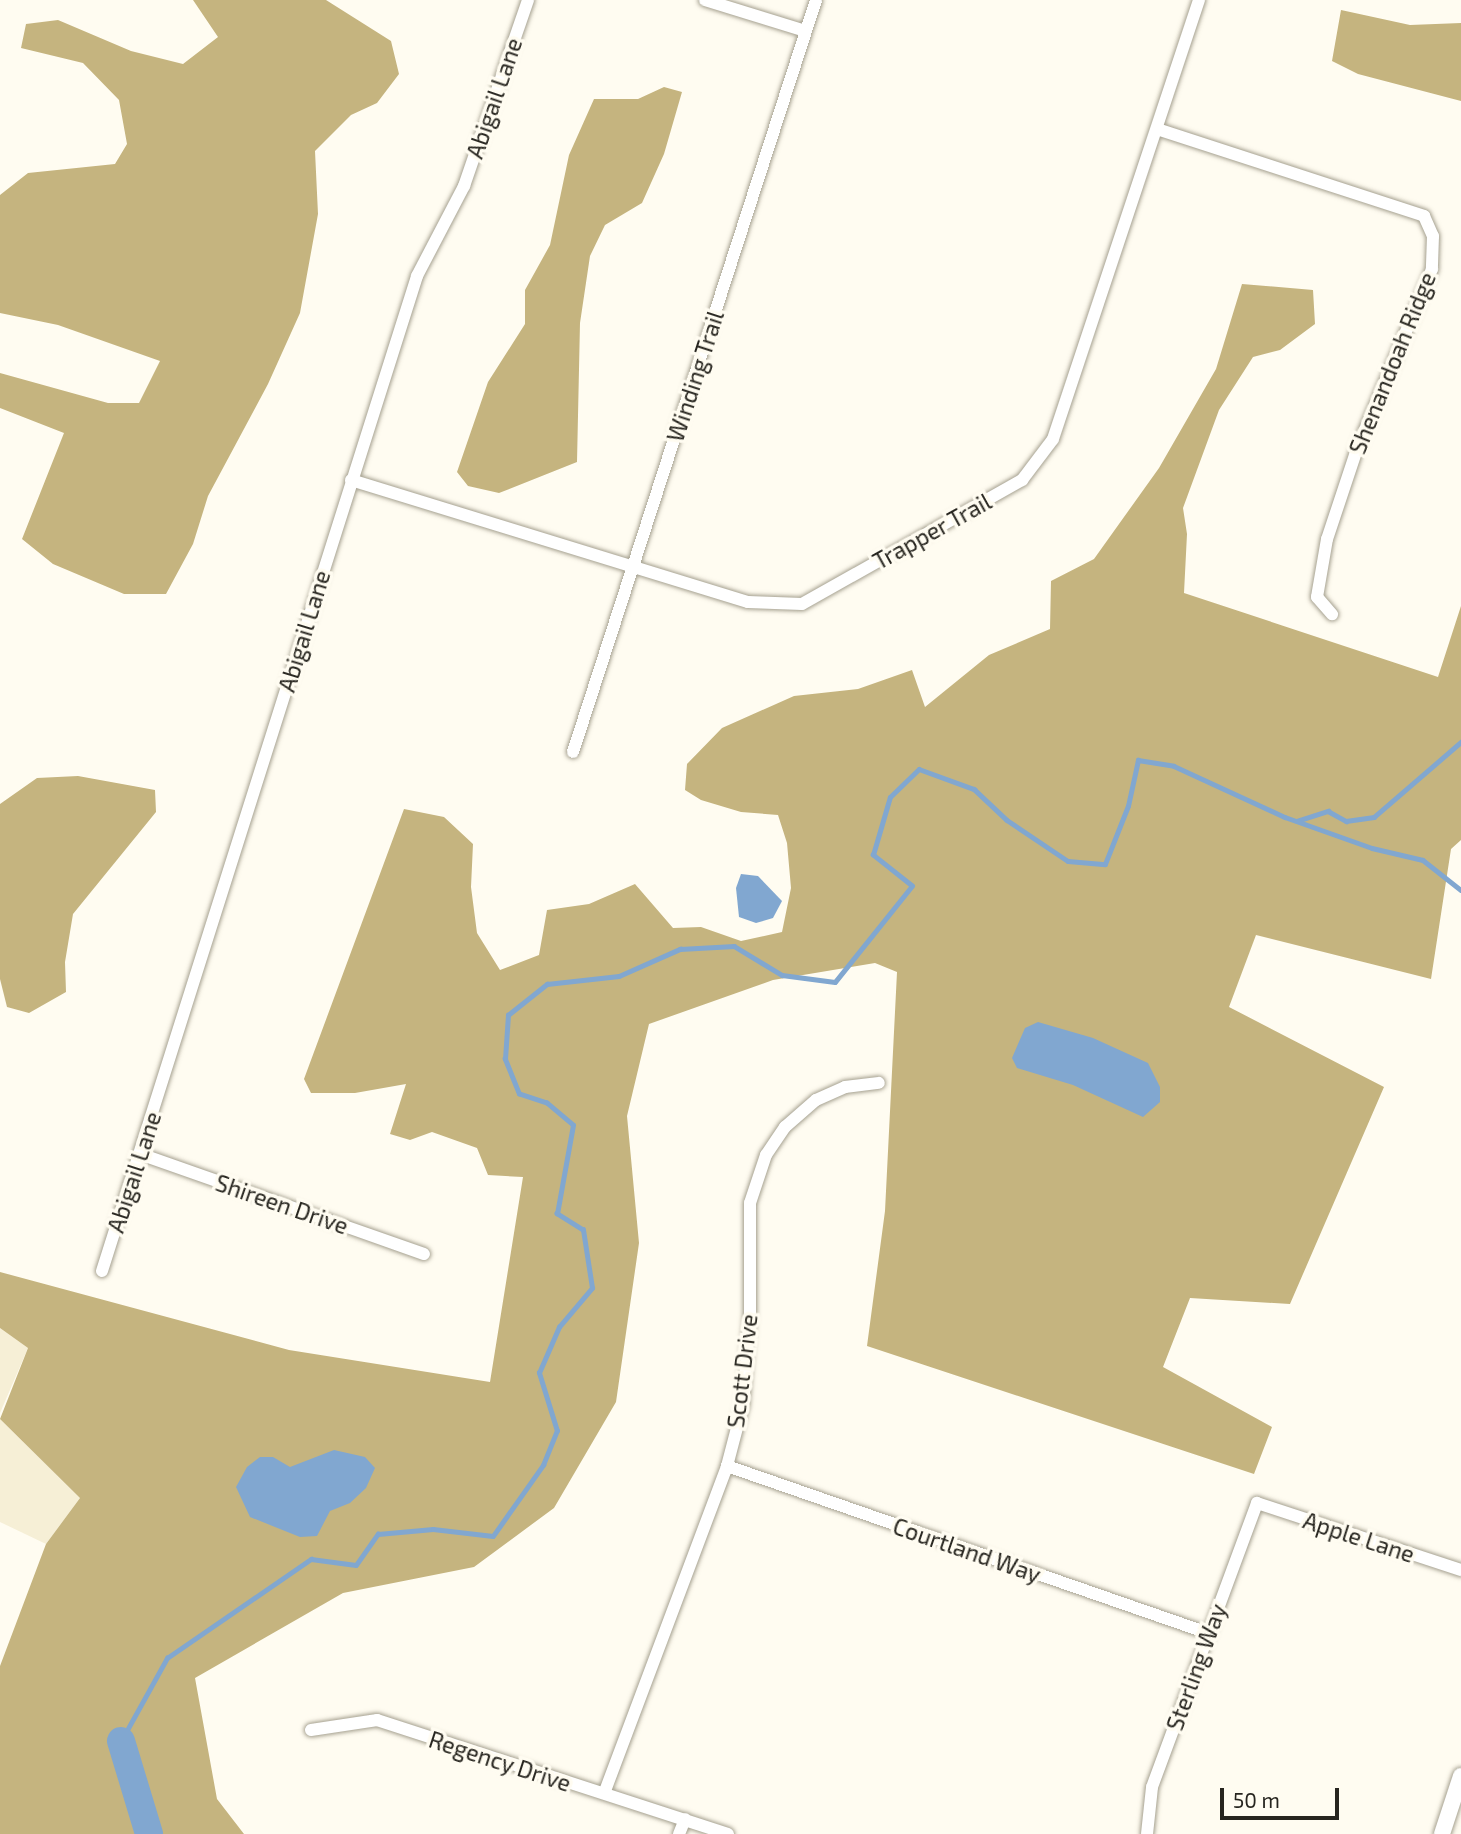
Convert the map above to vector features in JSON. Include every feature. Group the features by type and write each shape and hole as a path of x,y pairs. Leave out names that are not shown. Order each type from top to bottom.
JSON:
{"street":[{"name":"Abigail Lane","path":"102,1271 417,276 464,186 528,0"},
{"path":"705,0 806,31"},
{"name":"Winding Trail","path":"573,752 816,0"},
{"name":"Trapper Trail","path":"351,480 633,570 748,602 802,604 1022,480 1053,439 1199,0"},
{"name":"Shenandoah Ridge","path":"1157,129 1424,216 1433,236 1432,269 1356,452 1327,539 1317,597 1332,614"},
{"name":"Scott Drive","path":"605,1791 727,1466 743,1405 750,1314 750,1203 766,1155 785,1128 816,1100 845,1087 879,1083"},
{"name":"Shireen Drive","path":"141,1154 424,1254"},
{"name":"Courtland Way","path":"727,1466 1208,1633"},
{"name":"Sterling Way","path":"1147,1834 1152,1787 1257,1503"},
{"name":"Apple Lane","path":"1257,1503 1461,1570"},
{"name":"Regency Drive","path":"311,1730 377,1720 564,1784 605,1791 728,1834"},
{"path":"1442,1834 1461,1776"},
{"path":"679,1834 685,1819"}],"shaded area":[{"path":"193,0 326,0 391,41 399,74 377,103 351,115 315,151 318,214 300,313 268,384 208,496 193,544 166,594 124,594 53,564 22,539 64,433 0,408 0,373 108,403 139,403 160,361 58,325 0,313 0,195 28,173 115,164 127,144 119,100 83,63 21,48 26,24 58,20 131,51 183,64 218,37"},
{"path":"1341,10 1410,25 1461,23 1461,101 1358,74 1332,61"},
{"path":"664,87 682,92 664,154 642,203 605,225 590,256 580,323 577,462 499,493 468,486 457,472 488,382 525,324 525,290 550,245 569,155 594,99 638,99"},
{"path":"1242,284 1313,290 1315,324 1280,350 1253,357 1219,410 1183,508 1187,534 1184,593 1438,677 1461,606 1461,840 1451,849 1431,979 1256,935 1229,1007 1384,1087 1290,1304 1190,1298 1163,1367 1272,1427 1254,1474 867,1346 885,1211 897,972 875,963 773,980 649,1024 627,1116 639,1243 616,1402 554,1508 474,1567 343,1593 195,1678 217,1799 244,1834 0,1834 0,1666 46,1544 80,1498 0,1419 28,1348 0,1328 0,1272 289,1350 490,1382 523,1177 488,1175 477,1148 432,1132 410,1140 390,1134 406,1084 355,1093 311,1093 304,1079 404,809 444,817 473,844 471,887 477,933 500,970 539,955 547,910 589,904 635,884 673,928 701,927 741,941 782,932 791,888 787,843 778,815 741,812 701,800 685,790 687,764 722,728 794,696 858,689 912,670 925,707 989,655 1050,629 1051,581 1094,559 1159,468 1216,369"},
{"path":"78,776 155,790 156,812 73,914 65,962 66,992 29,1013 7,1007 0,979 0,804 37,778"},
{"path":"0,1328 28,1348 0,1413"},
{"path":"0,1419 80,1498 46,1544 0,1522"}],"water":[{"path":"741,874 758,876 782,901 773,918 756,923 739,917 736,888"},
{"path":"1038,1022 1093,1038 1148,1063 1160,1087 1160,1102 1143,1117 1073,1085 1017,1068 1012,1058 1025,1028"},
{"path":"334,1450 365,1457 375,1468 366,1488 350,1503 330,1511 317,1536 300,1537 250,1517 236,1487 247,1467 260,1457 273,1457 290,1467"}],"waterway":[{"path":"1297,821 1328,811 1346,821 1374,817 1461,742"},
{"path":"121,1741 167,1658 311,1559 356,1565 378,1534 433,1529 493,1536 543,1465 557,1431 539,1373 559,1327 592,1288 583,1230 557,1214 573,1125 547,1103 519,1094 505,1059 508,1015 547,984 619,976 680,949 734,946 782,975 835,982 912,886 873,855 890,797 919,769 974,789 1007,820 1068,861 1105,864 1128,806 1138,760 1174,766 1285,817 1372,848 1423,860 1461,890"},
{"path":"121,1741 149,1834"}]}
